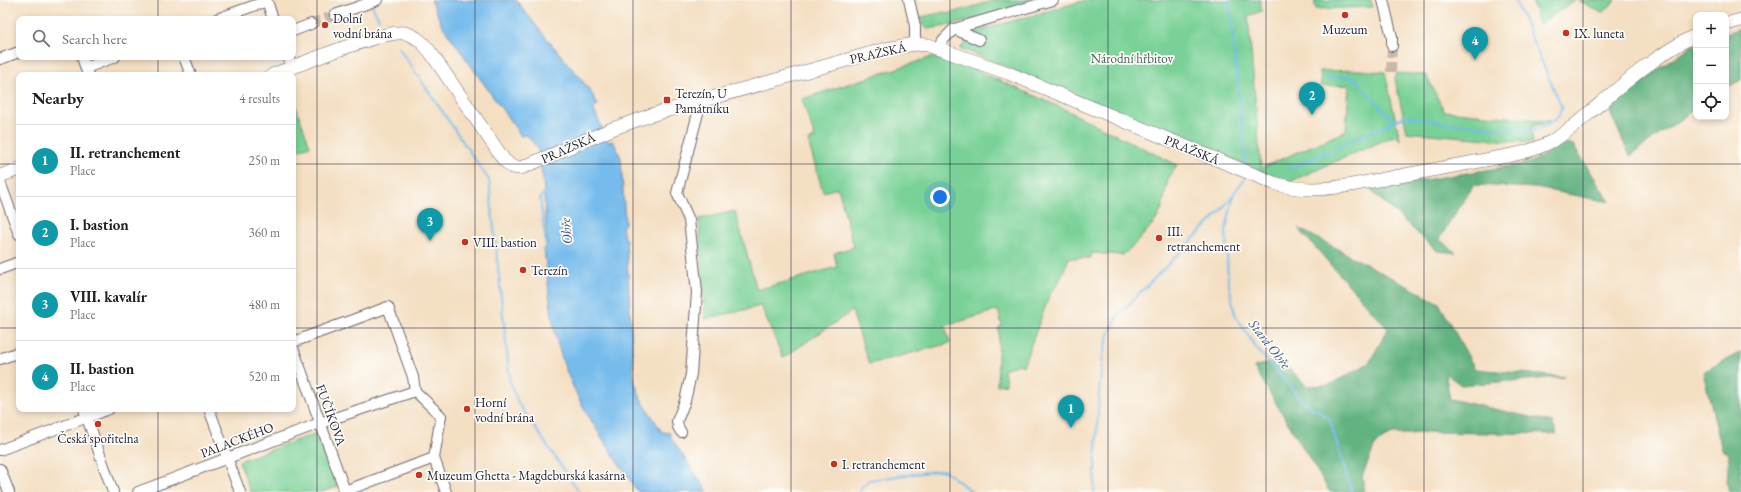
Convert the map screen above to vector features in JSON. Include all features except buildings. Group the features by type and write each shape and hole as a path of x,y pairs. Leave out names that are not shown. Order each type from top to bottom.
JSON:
{"main road":[{"path":"1729,23 1741,20"},
{"name":"PRAŽSKÁ","path":"276,72 290,62 380,36 400,32 411,35 424,44 431,53 504,160 512,167 521,168 612,129 652,115 886,49 916,44 939,48 1008,73 1257,177 1286,187 1304,190 1325,189 1512,155 1538,147 1552,141 1572,127 1668,51 1693,38"},
{"path":"0,176 16,170"}],"street":[{"path":"335,15 377,0"},
{"path":"909,0 916,26 916,44"},
{"path":"939,48 943,40 954,29 1053,0"},
{"path":"1383,0 1392,37 1392,46"},
{"path":"225,16 267,1 272,16"},
{"path":"296,30 311,24"},
{"path":"954,29 979,40"},
{"path":"0,58 16,53"},
{"path":"83,60 87,72 109,60"},
{"path":"185,60 190,72"},
{"path":"681,432 677,421 685,401 691,374 697,292 689,220 677,193 698,113 698,101"},
{"path":"0,182 16,226"},
{"path":"0,269 16,263"},
{"path":"296,341 388,307 413,377 415,391 441,416 434,458 446,492"},
{"path":"0,359 16,353"},
{"name":"FUČÍKOVA","path":"296,356 344,492"},
{"name":"PALACKÉHO","path":"138,492 320,423 415,391"},
{"path":"210,412 240,492"},
{"path":"0,450 85,413 113,492"},
{"path":"344,492 434,458"},
{"path":"0,469 9,492"}],"green space":[{"path":"996,0 1040,0 953,25 928,29 923,25 921,17 944,12 947,14"},
{"name":"Národní hřbitov","path":"1086,0 1260,0 1262,11 1248,16 1261,168 1346,131 1349,85 1321,86 1320,71 1359,70 1385,72 1400,140 1396,135 1289,182 1167,134 960,48 981,30"},
{"path":"1314,0 1371,0 1372,7 1316,9"},
{"path":"1532,0 1576,0 1539,24"},
{"path":"1578,0 1616,0 1602,13"},
{"path":"1741,28 1741,80 1729,86 1729,48 1729,32"},
{"path":"1693,45 1693,110 1630,156 1607,106"},
{"path":"932,57 964,65 1062,108 1177,165 1168,179 1162,208 1156,220 1138,241 1123,255 1091,253 1091,258 1069,258 1058,284 1050,294 1023,366 1018,364 1004,369 1006,384 997,385 999,327 1002,326 998,310 945,326 950,343 869,364 852,311 783,358 761,306 705,319 699,219 735,211 757,290 837,267 834,253 854,247 838,188 823,192 808,141 815,138 802,99"},
{"path":"1397,73 1426,75 1444,111 1550,121 1531,127 1533,143 1407,132 1395,79"},
{"path":"296,107 310,146 296,151"},
{"path":"1565,144 1574,146 1610,202 1536,188 1474,185 1439,239 1456,253 1437,251 1369,189 1529,163"},
{"path":"1298,228 1439,303 1475,369 1564,377 1461,385 1445,373 1450,399 1552,422 1557,434 1427,432 1393,434 1385,437 1375,445 1362,477 1365,492 1330,492 1254,367 1280,360 1307,386 1329,385 1369,363 1388,329"},
{"path":"1741,352 1741,492 1729,492 1727,482 1729,455 1727,452 1722,450 1703,372"},
{"path":"317,433 337,487 322,492 250,492 239,461"}],"water":[{"name":"Ohře","path":"431,0 516,0 542,34 580,78 598,105 593,108 608,142 613,141 621,158 625,224 623,225 623,230 626,240 634,380 641,399 662,432 670,433 671,438 708,492 638,492 592,422 572,385 564,365 553,321 544,249 547,245 543,179 538,149 527,135 521,136 442,25"}],"waterway":[{"name":"Stará Ohře","path":"1229,0 1246,167"},
{"path":"1288,170 1406,116 1446,123 1532,131 1548,125 1558,117 1562,108 1515,0"},
{"path":"371,4 379,19"},
{"path":"399,48 489,180 510,382 518,403 579,492"},
{"path":"1326,78 1353,77 1361,85"},
{"path":"1364,89 1393,120"},
{"name":"Stará Ohře","path":"1245,176 1245,179 1234,193 1226,229 1228,280 1235,314 1256,348 1304,402 1329,418 1352,492"},
{"path":"544,193 540,198 546,247"},
{"path":"1094,492 1099,393 1103,355 1109,334 1118,315 1220,212 1233,195"},
{"path":"860,492 861,488 869,480 944,470 972,492"}],"tunnel":[{"path":"311,24 335,15"},
{"path":"1391,72 1392,46"}],"place":[{"name":"Muzeum","path":"1345,15"},
{"name":"Dolní vodní brána","path":"325,25"},
{"name":"IX. luneta","path":"1566,33"},
{"name":"II. bastion","path":"1475,60"},
{"name":"Terezín, U Památníku","path":"667,100"},
{"name":"I. bastion","path":"1312,115"},
{"name":"III. retranchement","path":"1159,238"},
{"name":"VIII. kavalír","path":"430,241"},
{"name":"VIII. bastion","path":"465,242"},
{"name":"Terezín","path":"523,270"},
{"name":"Horní vodní brána","path":"467,409"},
{"name":"Česká spořitelna","path":"98,424"},
{"name":"II. retranchement","path":"1071,428"},
{"name":"I. retranchement","path":"834,464"},
{"name":"Muzeum Ghetta - Magdeburská kasárna","path":"419,475"}]}
